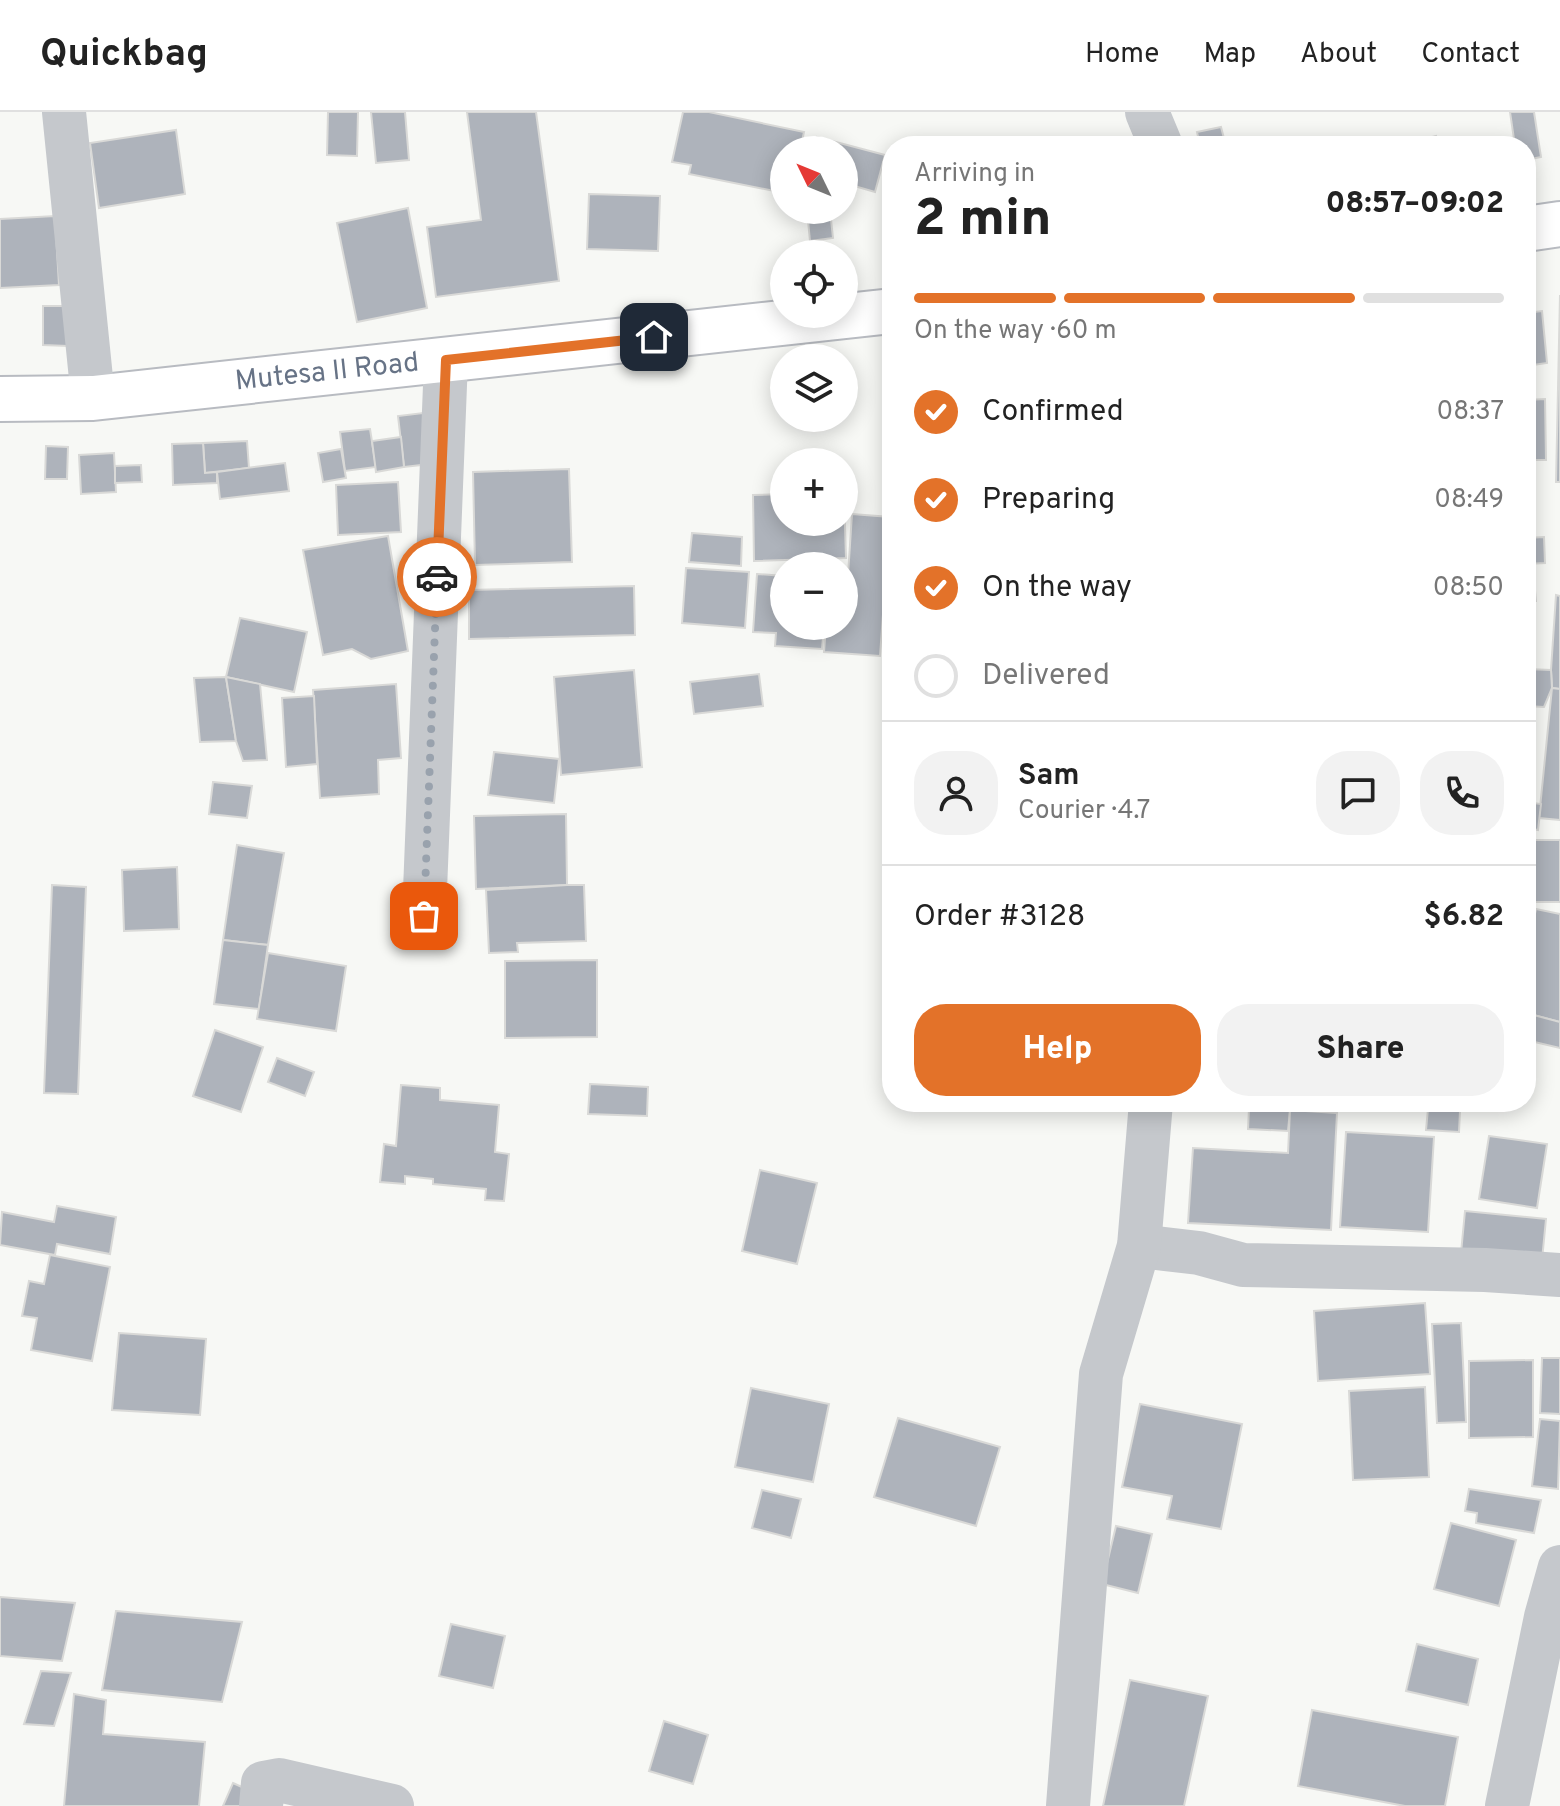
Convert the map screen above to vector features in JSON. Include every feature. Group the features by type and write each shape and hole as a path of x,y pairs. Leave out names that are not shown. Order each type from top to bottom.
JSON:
{"street":[{"path":"64,112 93,398"},
{"path":"1147,112 1157,136"},
{"path":"1536,228 1560,224"},
{"name":"Mutesa II Road","path":"0,399 93,398 882,312"},
{"path":"424,916 446,360"},
{"path":"1068,1806 1101,1374 1139,1246 1150,1112"},
{"path":"1139,1246 1199,1253 1243,1265 1485,1270 1560,1275"},
{"path":"1507,1806 1553,1619 1560,1567"},
{"path":"261,1806 263,1783 279,1780 392,1806"}],"building":[{"path":"328,112 358,112 357,156 327,155"},
{"path":"371,112 405,112 409,160 376,163"},
{"path":"467,112 536,112 559,281 436,297 427,227 481,220"},
{"path":"683,112 709,112 804,132 803,136 770,136 770,190 689,174 691,165 672,162"},
{"path":"1510,112 1534,112 1541,157 1536,158 1536,136 1514,136"},
{"path":"1221,127 1223,136 1198,136 1197,132"},
{"path":"176,130 185,194 99,208 90,143"},
{"path":"858,148 882,154 875,192 858,187"},
{"path":"589,194 660,196 658,251 587,249"},
{"path":"408,208 427,308 357,322 337,223"},
{"path":"55,216 59,285 0,288 0,219"},
{"path":"808,224 832,224 833,238 810,240"},
{"path":"1560,295 1560,482 1556,482"},
{"path":"43,306 69,306 68,346 43,345"},
{"path":"1542,311 1547,363 1536,365 1536,312"},
{"path":"1536,399 1545,399 1546,460 1536,460"},
{"path":"423,413 430,464 404,467 398,416"},
{"path":"370,429 376,467 345,471 340,432"},
{"path":"401,437 404,467 376,472 372,441"},
{"path":"247,441 249,468 205,473 203,443"},
{"path":"203,443 205,473 217,472 217,483 173,485 172,444"},
{"path":"46,446 68,447 67,479 45,479"},
{"path":"341,449 346,478 323,482 318,453"},
{"path":"114,453 116,492 81,494 79,455"},
{"path":"285,463 289,491 220,499 217,472"},
{"path":"141,465 142,482 115,483 115,466"},
{"path":"569,469 572,562 475,565 473,472"},
{"path":"398,482 401,532 338,535 336,485"},
{"path":"770,494 770,536 845,536 846,552 770,552 770,560 754,561 753,495"},
{"path":"858,514 882,516 880,656 824,652 825,640 858,640 858,552 850,552 851,536 858,536"},
{"path":"692,533 742,537 741,566 689,562"},
{"path":"388,536 408,651 371,659 352,649 323,655 303,550"},
{"path":"1536,537 1544,537 1545,563 1536,563"},
{"path":"686,568 749,572 745,628 682,623"},
{"path":"757,574 770,575 770,633 753,632"},
{"path":"634,586 635,635 469,639 469,590"},
{"path":"1556,595 1560,596 1560,689 1552,688 1551,670"},
{"path":"240,618 307,632 294,692 226,677"},
{"path":"775,640 823,640 822,649 775,646"},
{"path":"1536,669 1551,670 1552,688 1544,707 1536,707"},
{"path":"634,670 642,767 561,775 554,677"},
{"path":"759,674 763,706 694,714 690,682"},
{"path":"226,677 236,741 200,742 194,678"},
{"path":"226,677 260,684 267,760 243,761 236,741"},
{"path":"396,684 401,758 378,760 379,794 320,798 313,690"},
{"path":"1552,688 1560,689 1560,820 1539,818"},
{"path":"314,696 317,764 286,767 282,698"},
{"path":"494,752 559,759 554,803 488,795"},
{"path":"213,782 252,786 247,818 209,814"},
{"path":"1536,803 1541,804 1536,830"},
{"path":"566,814 567,885 476,889 474,816"},
{"path":"1536,840 1560,840 1560,902 1536,902"},
{"path":"237,845 284,853 268,945 223,940"},
{"path":"177,867 179,929 124,931 122,870"},
{"path":"52,885 86,887 78,1094 44,1093"},
{"path":"584,885 586,941 517,943 518,952 489,953 486,890"},
{"path":"1536,909 1560,914 1560,1022 1536,1016"},
{"path":"223,940 268,945 259,1009 214,1004"},
{"path":"268,953 346,966 336,1031 257,1019"},
{"path":"597,960 597,1037 505,1038 505,961"},
{"path":"1536,1016 1560,1022 1560,1048 1536,1042"},
{"path":"215,1030 263,1047 241,1112 193,1096"},
{"path":"277,1058 314,1072 305,1096 268,1082"},
{"path":"590,1084 648,1087 647,1116 588,1114"},
{"path":"401,1085 440,1088 440,1100 499,1105 495,1152 509,1154 504,1201 485,1200 486,1189 433,1184 433,1179 405,1176 405,1184 380,1182 384,1144 396,1146"},
{"path":"1249,1112 1290,1112 1288,1131 1248,1129"},
{"path":"1290,1112 1337,1113 1331,1230 1188,1223 1193,1148 1288,1153"},
{"path":"1428,1112 1460,1112 1459,1132 1426,1130"},
{"path":"1346,1132 1434,1137 1428,1232 1340,1227"},
{"path":"1489,1136 1547,1144 1537,1208 1479,1199"},
{"path":"760,1170 817,1183 797,1264 742,1251"},
{"path":"57,1206 116,1217 110,1254 57,1244 55,1255 0,1245 2,1212 54,1222"},
{"path":"1465,1211 1546,1219 1542,1260 1461,1253"},
{"path":"50,1255 110,1267 92,1361 31,1350 37,1318 22,1316 29,1281 44,1284"},
{"path":"1425,1303 1430,1374 1318,1381 1314,1311"},
{"path":"1461,1323 1466,1422 1437,1423 1432,1324"},
{"path":"119,1333 206,1339 200,1415 112,1410"},
{"path":"1542,1358 1560,1358 1560,1414 1540,1413"},
{"path":"1533,1360 1533,1437 1469,1438 1469,1361"},
{"path":"1425,1387 1429,1477 1353,1480 1349,1391"},
{"path":"751,1388 829,1404 813,1482 735,1467"},
{"path":"1140,1404 1242,1424 1221,1529 1167,1519 1172,1496 1122,1487"},
{"path":"898,1418 1000,1447 976,1526 874,1497"},
{"path":"1540,1419 1560,1421 1558,1489 1532,1486"},
{"path":"1469,1489 1541,1500 1534,1533 1476,1523 1477,1513 1465,1511"},
{"path":"762,1490 801,1499 791,1538 752,1528"},
{"path":"1451,1523 1516,1540 1499,1606 1434,1589"},
{"path":"1116,1526 1152,1534 1138,1593 1102,1584"},
{"path":"0,1597 75,1603 62,1661 0,1656"},
{"path":"116,1611 242,1622 222,1702 102,1690"},
{"path":"451,1624 505,1636 493,1688 439,1676"},
{"path":"1417,1644 1478,1659 1468,1705 1406,1691"},
{"path":"41,1671 71,1673 54,1726 24,1724"},
{"path":"1130,1680 1208,1696 1184,1806 1103,1806"},
{"path":"74,1694 106,1700 103,1734 205,1742 199,1806 64,1806"},
{"path":"1312,1710 1458,1737 1445,1806 1405,1806 1298,1786"},
{"path":"664,1721 708,1735 693,1784 649,1771"},
{"path":"233,1783 255,1793 249,1806 223,1806"}],"way so far":[{"path":"424,916 437,577"}],"route":[{"path":"437,577 446,360 654,337"}]}
